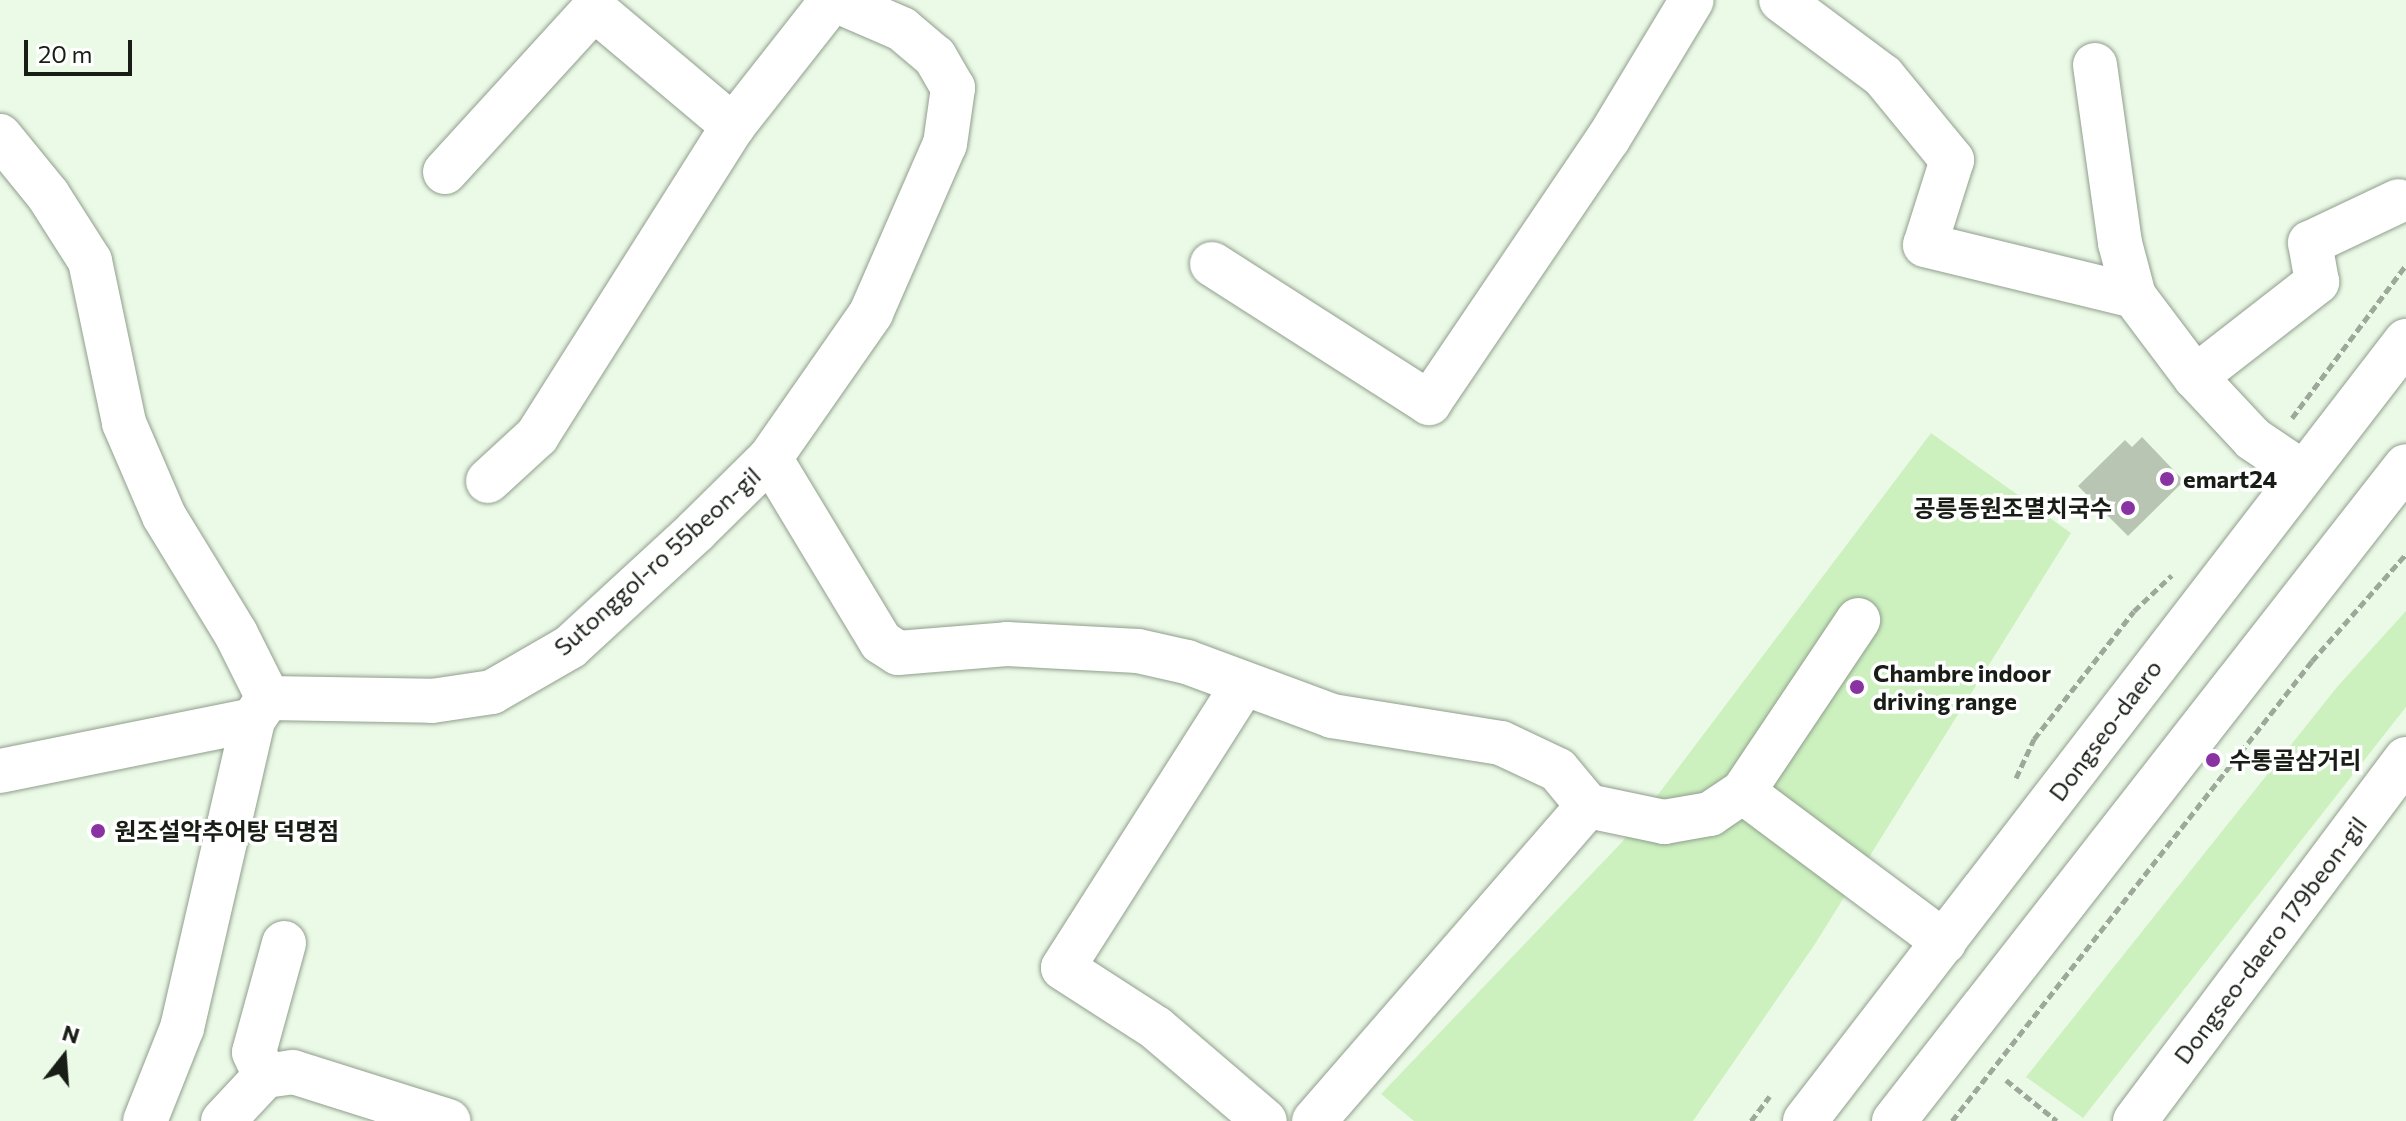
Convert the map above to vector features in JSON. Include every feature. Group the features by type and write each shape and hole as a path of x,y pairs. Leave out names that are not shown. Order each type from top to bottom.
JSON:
{"street":[{"name":"Sutonggol-ro 55beon-gil","path":"0,771 260,709 432,701 492,692 570,647 770,458 871,313 947,130 953,88 935,57 902,29 833,0 733,126 537,436 488,481"},
{"path":"1212,264 1429,403 1608,139 1692,0"},
{"path":"1781,0 1883,76 1952,160 1925,245 2134,296"},
{"path":"445,172 594,9 733,126"},
{"path":"2095,65 2120,243 2134,296 2195,377 2259,445 2302,472"},
{"path":"0,136 48,195 90,261 124,423 164,516 236,634 260,709 182,1028 145,1121"},
{"path":"2195,377 2317,282 2310,243 2399,201"},
{"name":"Dongseo-daero","path":"1805,1121 2302,472 2406,341"},
{"path":"770,458 881,642 898,653 991,645 1085,645 1187,662 1332,716 1501,743 1558,770 1588,806 1664,822 1710,814 1743,792 1858,620"},
{"path":"1894,1121 2406,466"},
{"path":"1243,685 1063,968 1156,1028 1265,1121"},
{"name":"Dongseo-daero 179beon-gil","path":"2135,1121 2406,759"},
{"path":"1743,792 1944,942"},
{"path":"1314,1121 1588,806"},
{"path":"265,1076 254,1052 284,943"},
{"path":"223,1121 265,1076 293,1072 448,1121"}],"path":[{"path":"2285,427 2406,265"},
{"path":"2399,274 2406,280"},
{"path":"1952,1121 2312,661 2406,554"},
{"path":"2013,784 2034,739 2134,611 2183,562"},
{"path":"2006,1080 2057,1121"}],"green space":[{"name":"Chambre indoor driving range","path":"1931,433 2071,533 1815,944 1693,1121 1414,1121 1381,1094 1623,841"},
{"path":"2406,611 2406,707 2083,1118 2026,1077 2337,687"}],"building":[{"path":"2142,437 2184,481 2128,536 2078,486 2125,440 2132,447"}],"place":[{"name":"emart24","path":"2167,479"},
{"name":"공릉동원조멸치국수","path":"2128,508"},
{"name":"Chambre indoor driving range","path":"1857,687"},
{"name":"수통골삼거리","path":"2213,760"},
{"name":"원조설악추어탕 덕명점","path":"98,831"}]}
